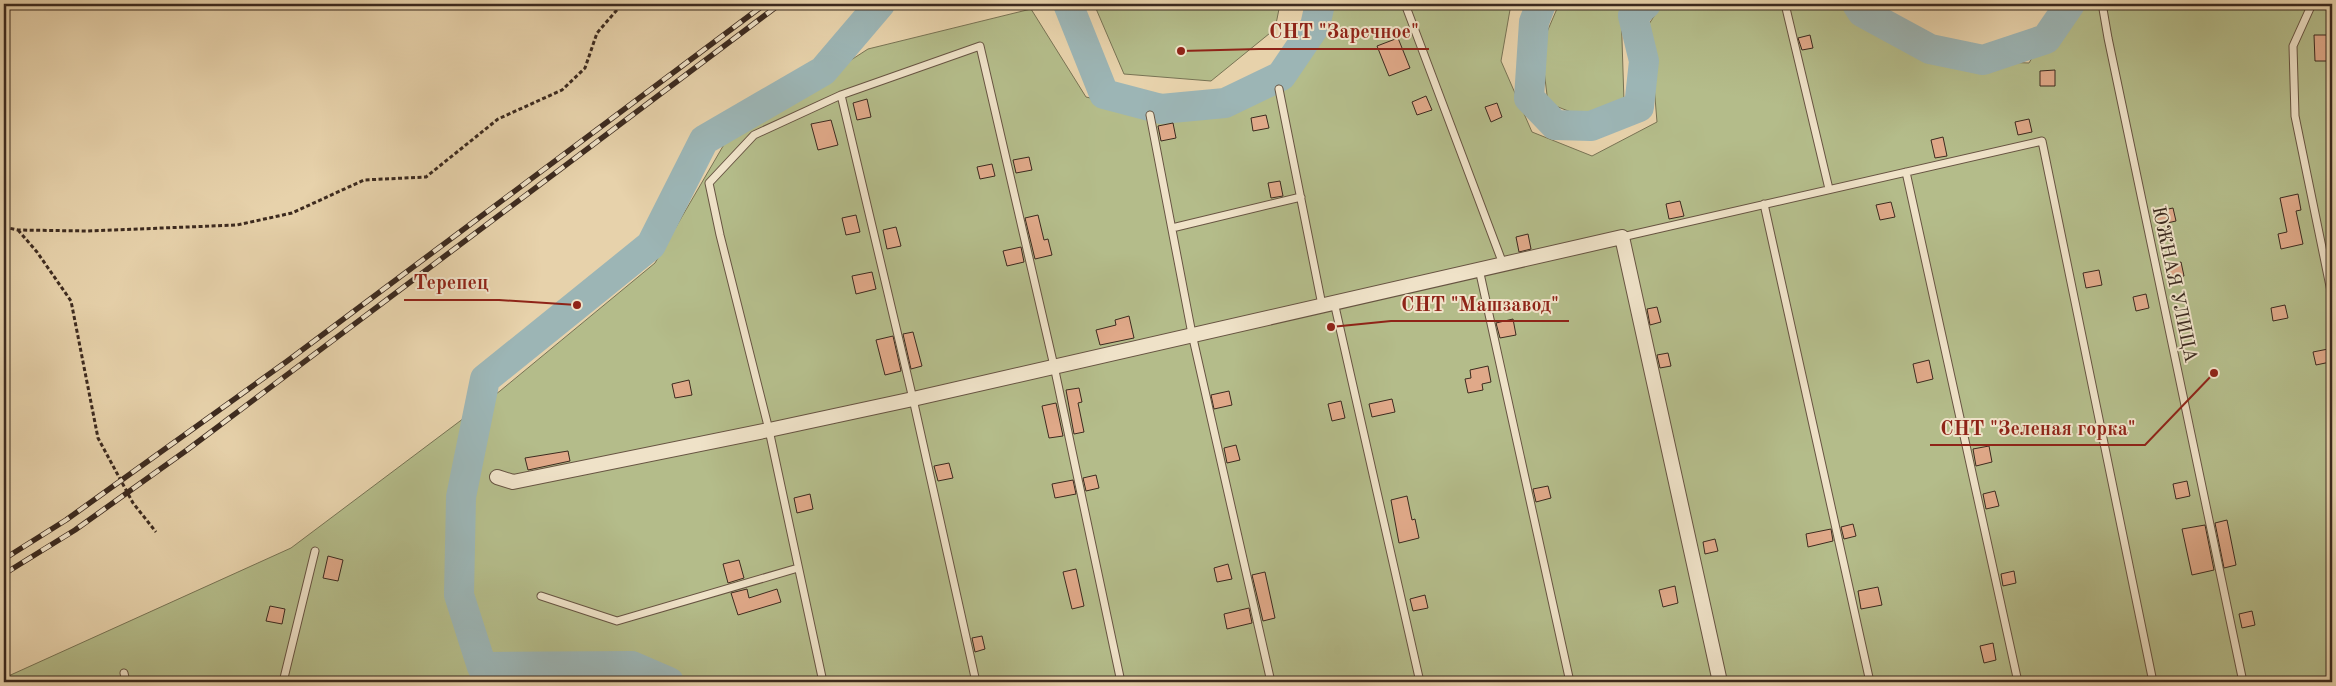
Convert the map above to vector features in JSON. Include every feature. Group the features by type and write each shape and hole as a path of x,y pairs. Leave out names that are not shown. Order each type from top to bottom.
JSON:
{"street":[{"path":"498,477 513,482 769,430 913,399 1622,236 1720,682"}],"lane":[{"path":"1405,4 1503,264"},
{"path":"1785,4 1829,189"},
{"path":"2312,4 2293,46 2295,116 2332,296"},
{"name":"ЮЖНАЯ УЛИЦА","path":"2105,6 2112,58 2243,682"},
{"path":"823,682 769,430 720,235 709,183 754,135 841,95 980,46 1054,366 1121,682"},
{"path":"1279,89 1301,197 1420,682"},
{"path":"841,95 913,399 976,682"},
{"path":"1150,115 1192,334 1271,682"},
{"path":"1622,236 2042,141 2152,682"},
{"path":"1906,172 2018,682"},
{"path":"1172,228 1301,197"},
{"path":"1764,204 1870,682"},
{"path":"1480,269 1570,682"},
{"path":"283,682 315,551"},
{"path":"541,596 617,621 798,568"},
{"path":"124,673 126,682"}],"path":[{"path":"4,228 88,231 237,224 292,213 364,180 426,177 498,119 562,90 586,68 597,33 622,4"},
{"path":"18,230 37,252 71,301 98,438 133,503 156,532"}],"green space":[{"path":"1094,4 1280,4 1275,29 1211,81 1124,74"},
{"path":"1328,4 1511,4 1501,61 1532,132 1592,156 1657,122 1649,24 1662,4 1845,4 1850,17 1941,60 2029,63 2064,4 2332,4 2332,682 4,682 4,678 291,548 500,391 655,263 726,141 868,49 1031,9 1086,97 1155,113 1225,116 1271,93 1323,27"},
{"path":"1559,4 1626,4 1621,9 1624,102 1586,118 1548,103 1541,46"}],"building":[{"path":"1810,35 1813,48 1802,50 1798,38"},
{"path":"2314,35 2330,35 2331,61 2315,61"},
{"path":"1398,38 1410,68 1389,76 1377,46"},
{"path":"2055,70 2055,86 2040,86 2040,71"},
{"path":"1426,96 1432,110 1417,115 1412,102"},
{"path":"867,99 871,117 857,120 853,103"},
{"path":"1497,103 1502,117 1491,122 1485,107"},
{"path":"1266,115 1269,128 1253,131 1251,118"},
{"path":"2029,119 2032,132 2018,135 2015,122"},
{"path":"831,120 838,145 818,150 811,124"},
{"path":"1173,123 1176,138 1161,141 1158,126"},
{"path":"1943,137 1947,156 1935,158 1931,140"},
{"path":"1029,157 1032,170 1016,173 1013,160"},
{"path":"992,164 995,176 980,179 977,167"},
{"path":"1280,181 1283,196 1271,198 1268,183"},
{"path":"2298,194 2301,210 2296,211 2303,244 2281,249 2278,234 2287,232 2280,198"},
{"path":"1680,201 1684,216 1669,219 1666,204"},
{"path":"1891,202 1895,217 1880,220 1876,205"},
{"path":"2173,208 2176,221 2158,225 2155,212"},
{"path":"856,215 860,232 846,235 842,218"},
{"path":"1038,215 1044,240 1048,239 1052,255 1035,259 1025,218"},
{"path":"896,227 901,246 887,249 883,230"},
{"path":"1528,234 1531,249 1519,252 1516,237"},
{"path":"1021,247 1024,262 1007,266 1003,251"},
{"path":"2181,262 2184,276 2167,279 2165,266"},
{"path":"2099,270 2102,285 2086,288 2083,273"},
{"path":"872,272 876,289 856,294 852,276"},
{"path":"2146,294 2149,308 2136,311 2133,297"},
{"path":"2285,305 2288,318 2273,321 2271,308"},
{"path":"1657,307 1661,322 1650,325 1647,309"},
{"path":"1129,316 1134,338 1100,345 1096,330 1116,325 1115,320"},
{"path":"1513,319 1516,335 1500,338 1496,323"},
{"path":"913,332 922,366 911,369 903,334"},
{"path":"893,336 901,371 885,375 876,340"},
{"path":"2328,349 2330,362 2316,365 2313,352"},
{"path":"1668,353 1671,366 1660,368 1657,355"},
{"path":"1929,360 1933,379 1917,383 1913,364"},
{"path":"1488,366 1491,382 1482,384 1483,390 1468,393 1465,379 1471,378 1470,370"},
{"path":"689,380 692,395 675,398 672,384"},
{"path":"1079,388 1082,402 1078,403 1084,432 1074,434 1066,390"},
{"path":"1229,391 1232,405 1214,409 1211,395"},
{"path":"1392,399 1395,412 1372,417 1369,404"},
{"path":"1341,401 1345,418 1332,421 1328,404"},
{"path":"1056,403 1063,436 1049,438 1042,406"},
{"path":"1236,445 1240,460 1227,463 1224,448"},
{"path":"1989,446 1992,462 1976,466 1973,449"},
{"path":"568,451 570,461 528,470 525,458"},
{"path":"949,463 953,478 938,481 934,466"},
{"path":"1096,475 1099,488 1086,491 1083,478"},
{"path":"1073,480 1076,494 1055,498 1052,484"},
{"path":"2187,481 2190,496 2176,499 2173,484"},
{"path":"1548,486 1551,498 1536,502 1533,489"},
{"path":"1995,491 1999,506 1986,509 1983,494"},
{"path":"810,494 813,509 797,513 794,498"},
{"path":"1407,496 1412,520 1415,519 1419,538 1399,543 1391,500"},
{"path":"2227,520 2236,565 2224,568 2215,523"},
{"path":"1853,524 1856,536 1844,539 1841,527"},
{"path":"2205,525 2214,570 2192,575 2182,529"},
{"path":"1831,529 1833,541 1808,547 1806,534"},
{"path":"1715,539 1718,551 1705,554 1703,542"},
{"path":"328,556 343,560 338,581 323,578"},
{"path":"739,560 744,578 728,583 723,564"},
{"path":"1228,564 1232,579 1217,582 1214,568"},
{"path":"1076,569 1084,606 1072,609 1063,572"},
{"path":"2014,571 2016,583 2003,586 2001,574"},
{"path":"1265,572 1275,618 1263,621 1252,575"},
{"path":"1675,586 1678,603 1663,607 1659,590"},
{"path":"1878,587 1882,605 1861,609 1858,591"},
{"path":"747,589 749,598 777,589 781,602 738,615 731,593"},
{"path":"1425,595 1428,608 1413,611 1410,599"},
{"path":"270,606 285,609 282,624 266,621"},
{"path":"1249,608 1252,623 1227,629 1224,614"},
{"path":"2252,611 2255,625 2242,628 2239,614"},
{"path":"982,636 985,649 975,652 972,638"},
{"path":"1993,643 1996,660 1984,663 1980,646"}],"waterway":[{"path":"669,682 632,666 482,667 459,595 461,497 485,379 651,245 704,140 823,71 880,4"},
{"path":"1068,4 1104,94 1161,109 1225,103 1281,76 1315,26 1320,4"},
{"path":"1541,4 1534,22 1529,98 1555,125 1591,126 1639,107 1644,61 1633,16 1646,4"},
{"path":"1857,4 1862,12 1930,49 1983,60 2046,39 2070,4"}],"railway":[{"path":"4,559 66,520 286,362 765,4"},
{"path":"4,574 75,530 187,450 780,4"}],"place":[{"name":"СНТ \"Заречное\"","path":"1181,51"},
{"name":"Терепец","path":"577,305"},
{"name":"СНТ \"Машзавод\"","path":"1331,327"},
{"name":"СНТ \"Зеленая горка\"","path":"2214,373"}]}
